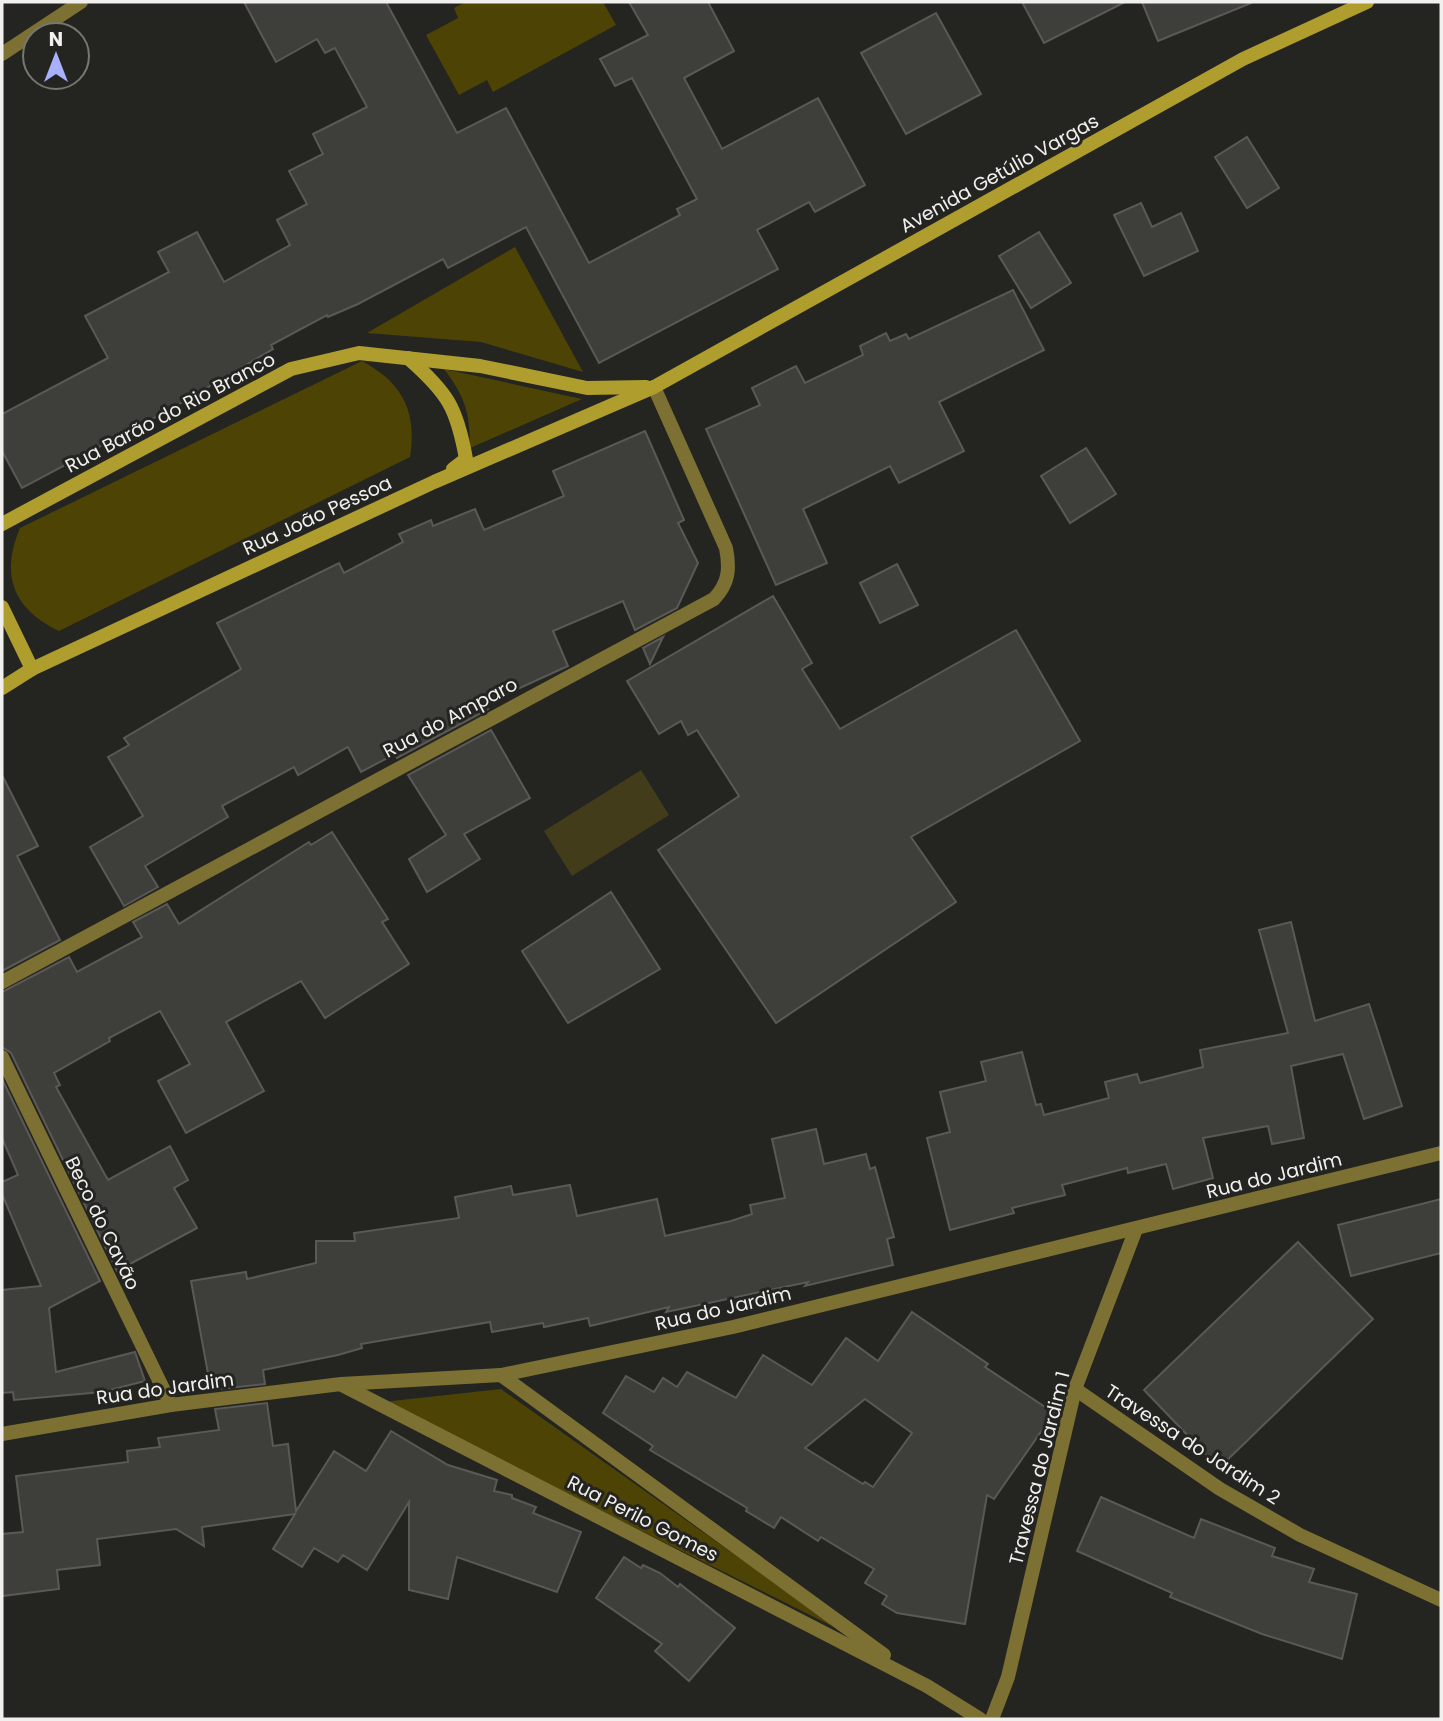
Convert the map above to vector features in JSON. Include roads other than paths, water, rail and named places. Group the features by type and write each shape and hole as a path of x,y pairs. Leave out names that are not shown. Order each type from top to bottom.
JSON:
{"main road":[{"name":"Avenida Getúlio Vargas","path":"654,387 1244,59 1367,2"},
{"name":"Rua Barão do Rio Branco","path":"2,524 291,369 359,353 480,366 587,388 654,387"},
{"path":"408,358 439,385 459,420 466,459 434,482"},
{"name":"Rua João Pessoa","path":"2,688 32,669 434,482 654,387"},
{"path":"2,607 32,669"}],"street":[{"path":"2,54 81,2"},
{"name":"Rua do Amparo","path":"2,982 358,788 714,599 725,587 729,568 726,548 654,387"},
{"name":"Beco do Cavão","path":"2,1057 171,1405"},
{"name":"Rua do Jardim","path":"2,1434 171,1405 341,1384 501,1375 733,1327 1441,1153"},
{"name":"Travessa do Jardim 1","path":"992,1719 1008,1677 1075,1389 1136,1229"},
{"name":"Rua Perilo Gomes","path":"501,1375 927,1686 980,1719"},
{"name":"Rua Perilo Gomes","path":"341,1384 927,1686"},
{"name":"Travessa do Jardim 2","path":"1075,1389 1220,1489 1300,1535 1441,1600"}]}
